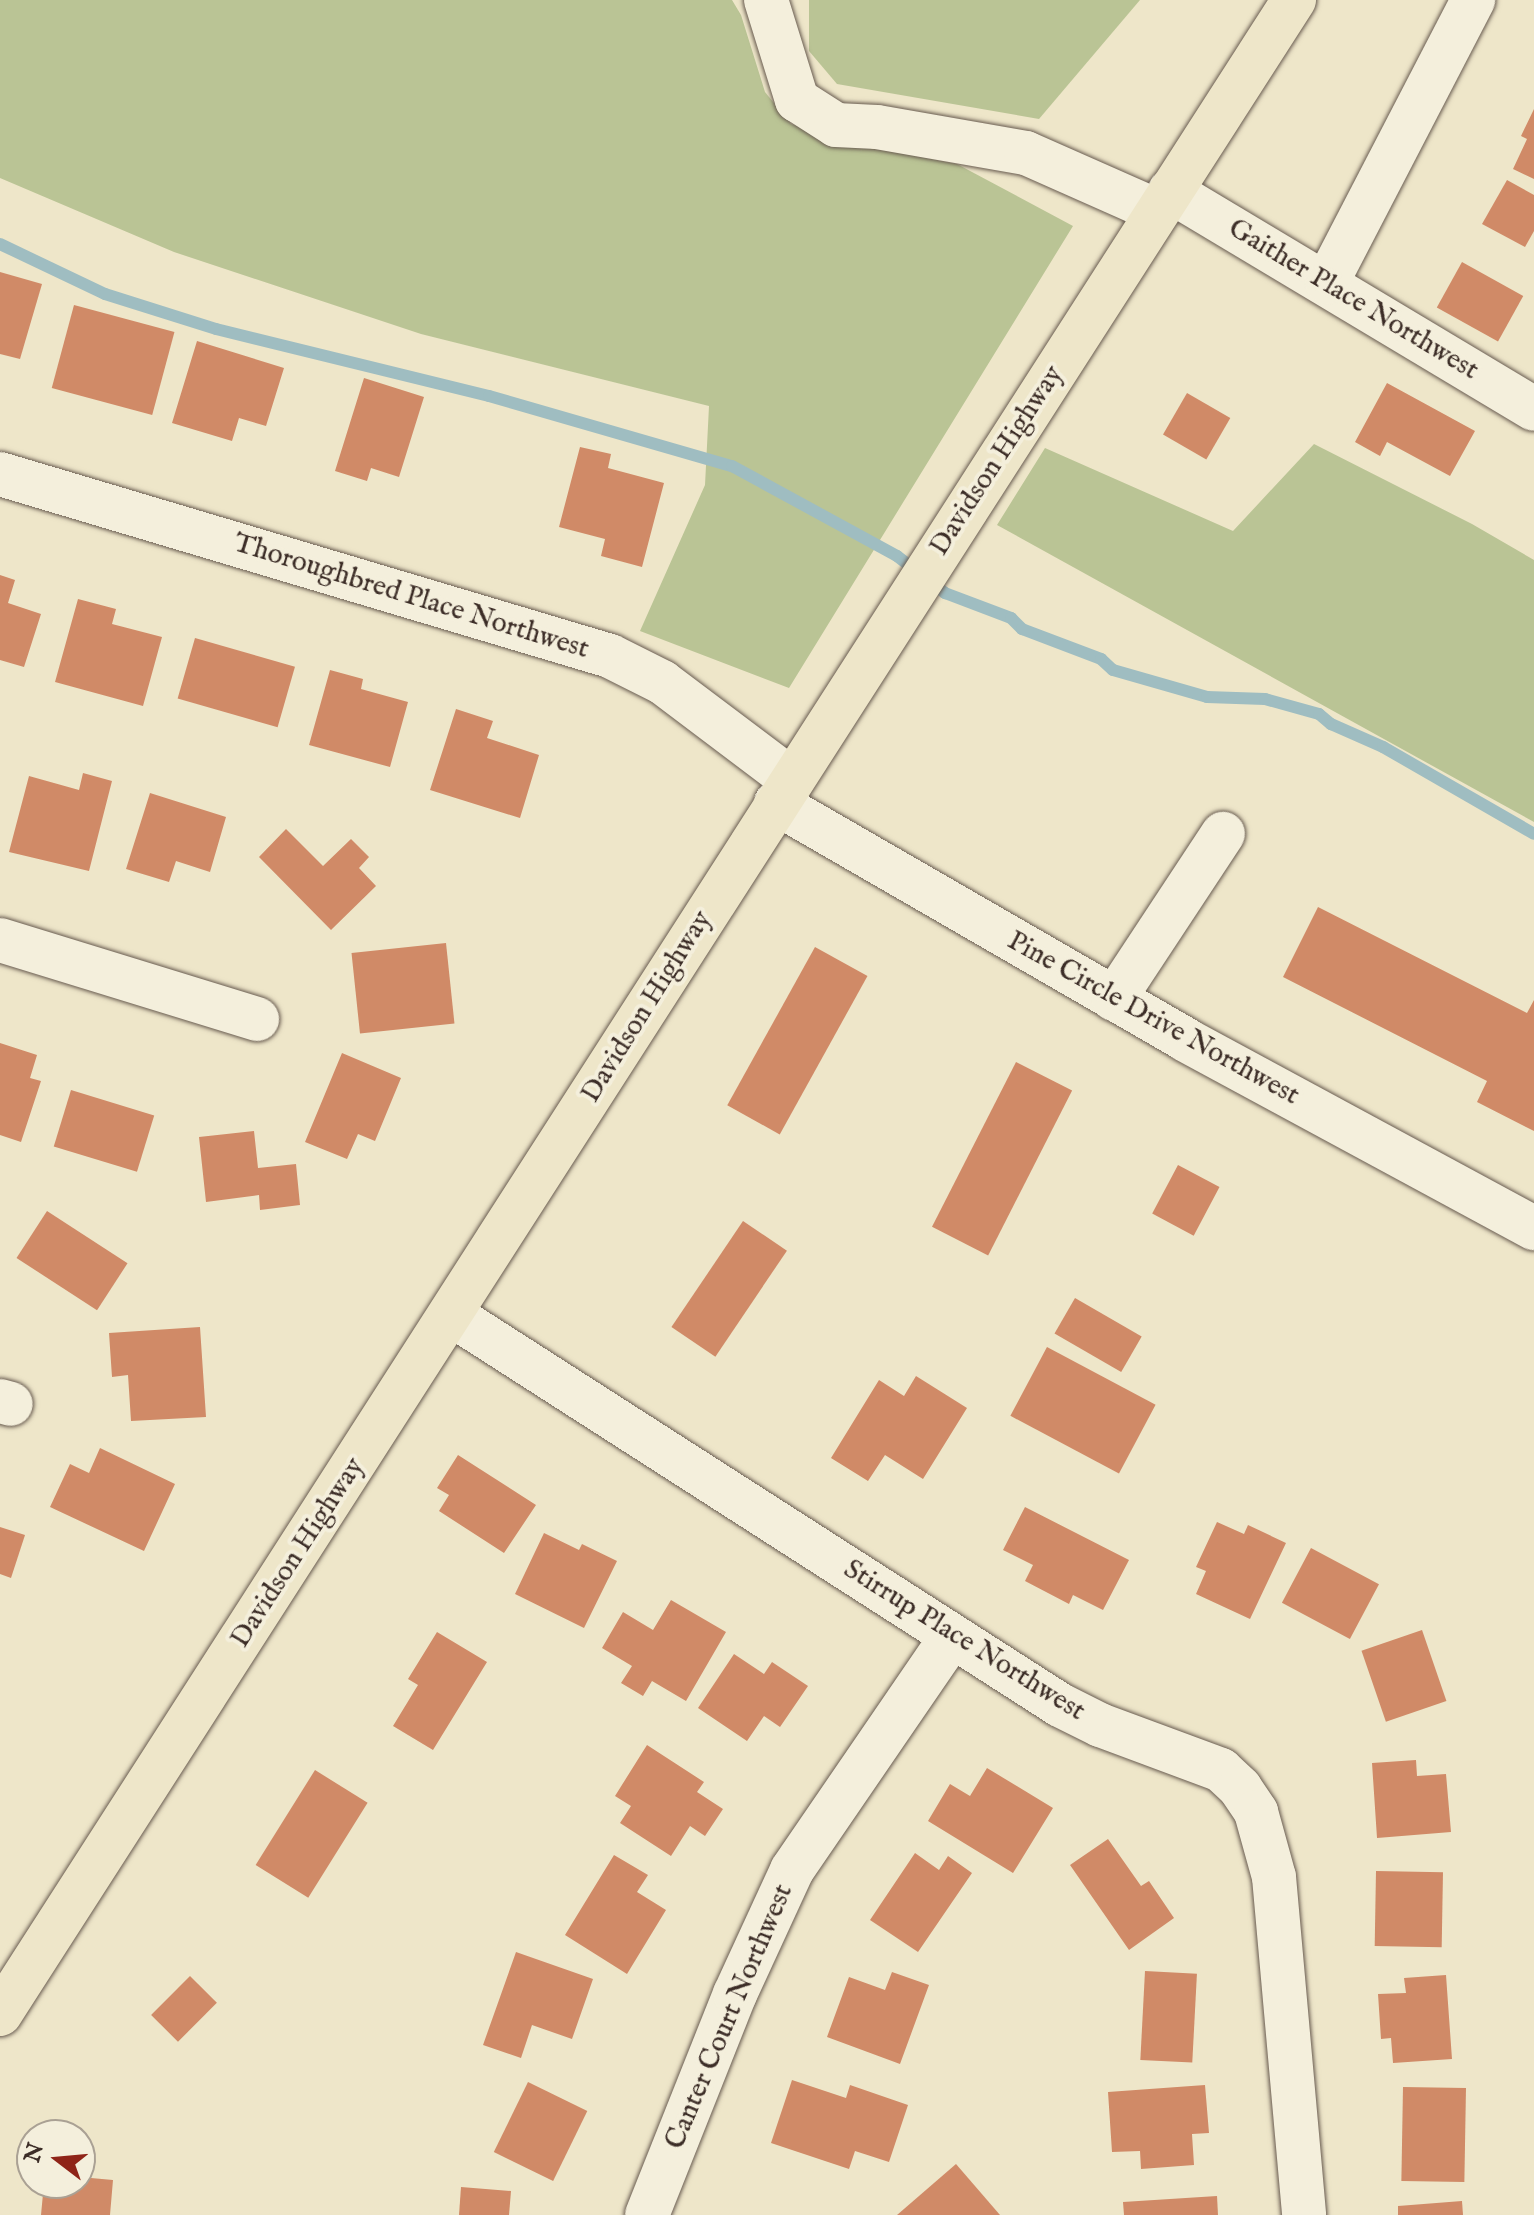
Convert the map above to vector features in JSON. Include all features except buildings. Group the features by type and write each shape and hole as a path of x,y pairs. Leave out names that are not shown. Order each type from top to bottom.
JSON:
{"main road":[{"name":"Davidson Highway","path":"0,2014 452,1315 784,792 1294,0"}],"street":[{"name":"Gaither Place Northwest","path":"766,0 797,100 836,125 877,127 1026,153 1164,201 1327,282 1534,409"},
{"path":"1327,282 1473,0"},
{"name":"Thoroughbred Place Northwest","path":"0,474 610,656 662,682 784,792"},
{"name":"Pine Circle Drive Northwest","path":"784,792 1114,999 1534,1228"},
{"path":"1114,999 1223,834"},
{"path":"0,940 257,1019"},
{"name":"Stirrup Place Northwest","path":"452,1315 1060,1705 1100,1725 1221,1770 1240,1788 1256,1812 1274,1877 1304,2215"},
{"name":"Canter Court Northwest","path":"657,2211 735,1994 792,1870 952,1636"}],"green space":[{"path":"0,0 732,0 741,15 765,92 791,124 865,146 957,164 1073,226 789,688 640,631 705,485 709,406 421,334 174,252 0,178"},
{"path":"809,0 1140,0 1039,119 837,84 809,51"},
{"path":"1314,444 1472,524 1534,560 1534,822 997,525 1045,448 1233,531"}],"waterway":[{"path":"0,244 105,294 216,329 489,396 732,466 897,556 945,593 1011,618 1022,629 1101,659 1113,670 1207,697 1265,699 1319,714 1331,724 1383,747 1534,834"}]}
